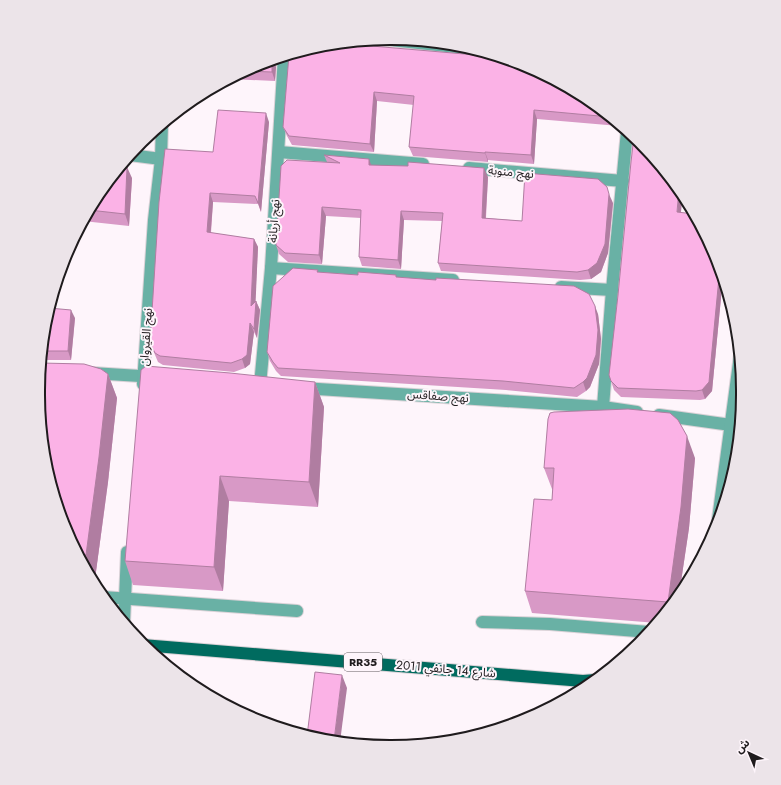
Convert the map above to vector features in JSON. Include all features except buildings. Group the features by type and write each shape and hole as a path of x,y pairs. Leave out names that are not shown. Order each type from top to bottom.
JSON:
{"main road":[{"name":"شارع 14 جانفي 2011","path":"153,645 584,681"}],"street":[{"name":"نهج أريانة","path":"245,384 264,385 284,62"},
{"name":"نهج القيروان","path":"142,392 154,220 161,159 162,132"},
{"path":"603,407 626,138"},
{"path":"279,152 435,166"},
{"path":"137,156 161,159"},
{"name":"نهج منوبة","path":"459,167 623,181"},
{"path":"271,268 461,280"},
{"path":"548,286 612,290"},
{"path":"77,373 167,378"},
{"name":"نهج صفاقس","path":"292,387 603,407 731,425"},
{"path":"722,492 736,387"},
{"path":"124,614 128,540"},
{"path":"111,598 297,611"},
{"path":"482,622 550,624 642,631"}]}
